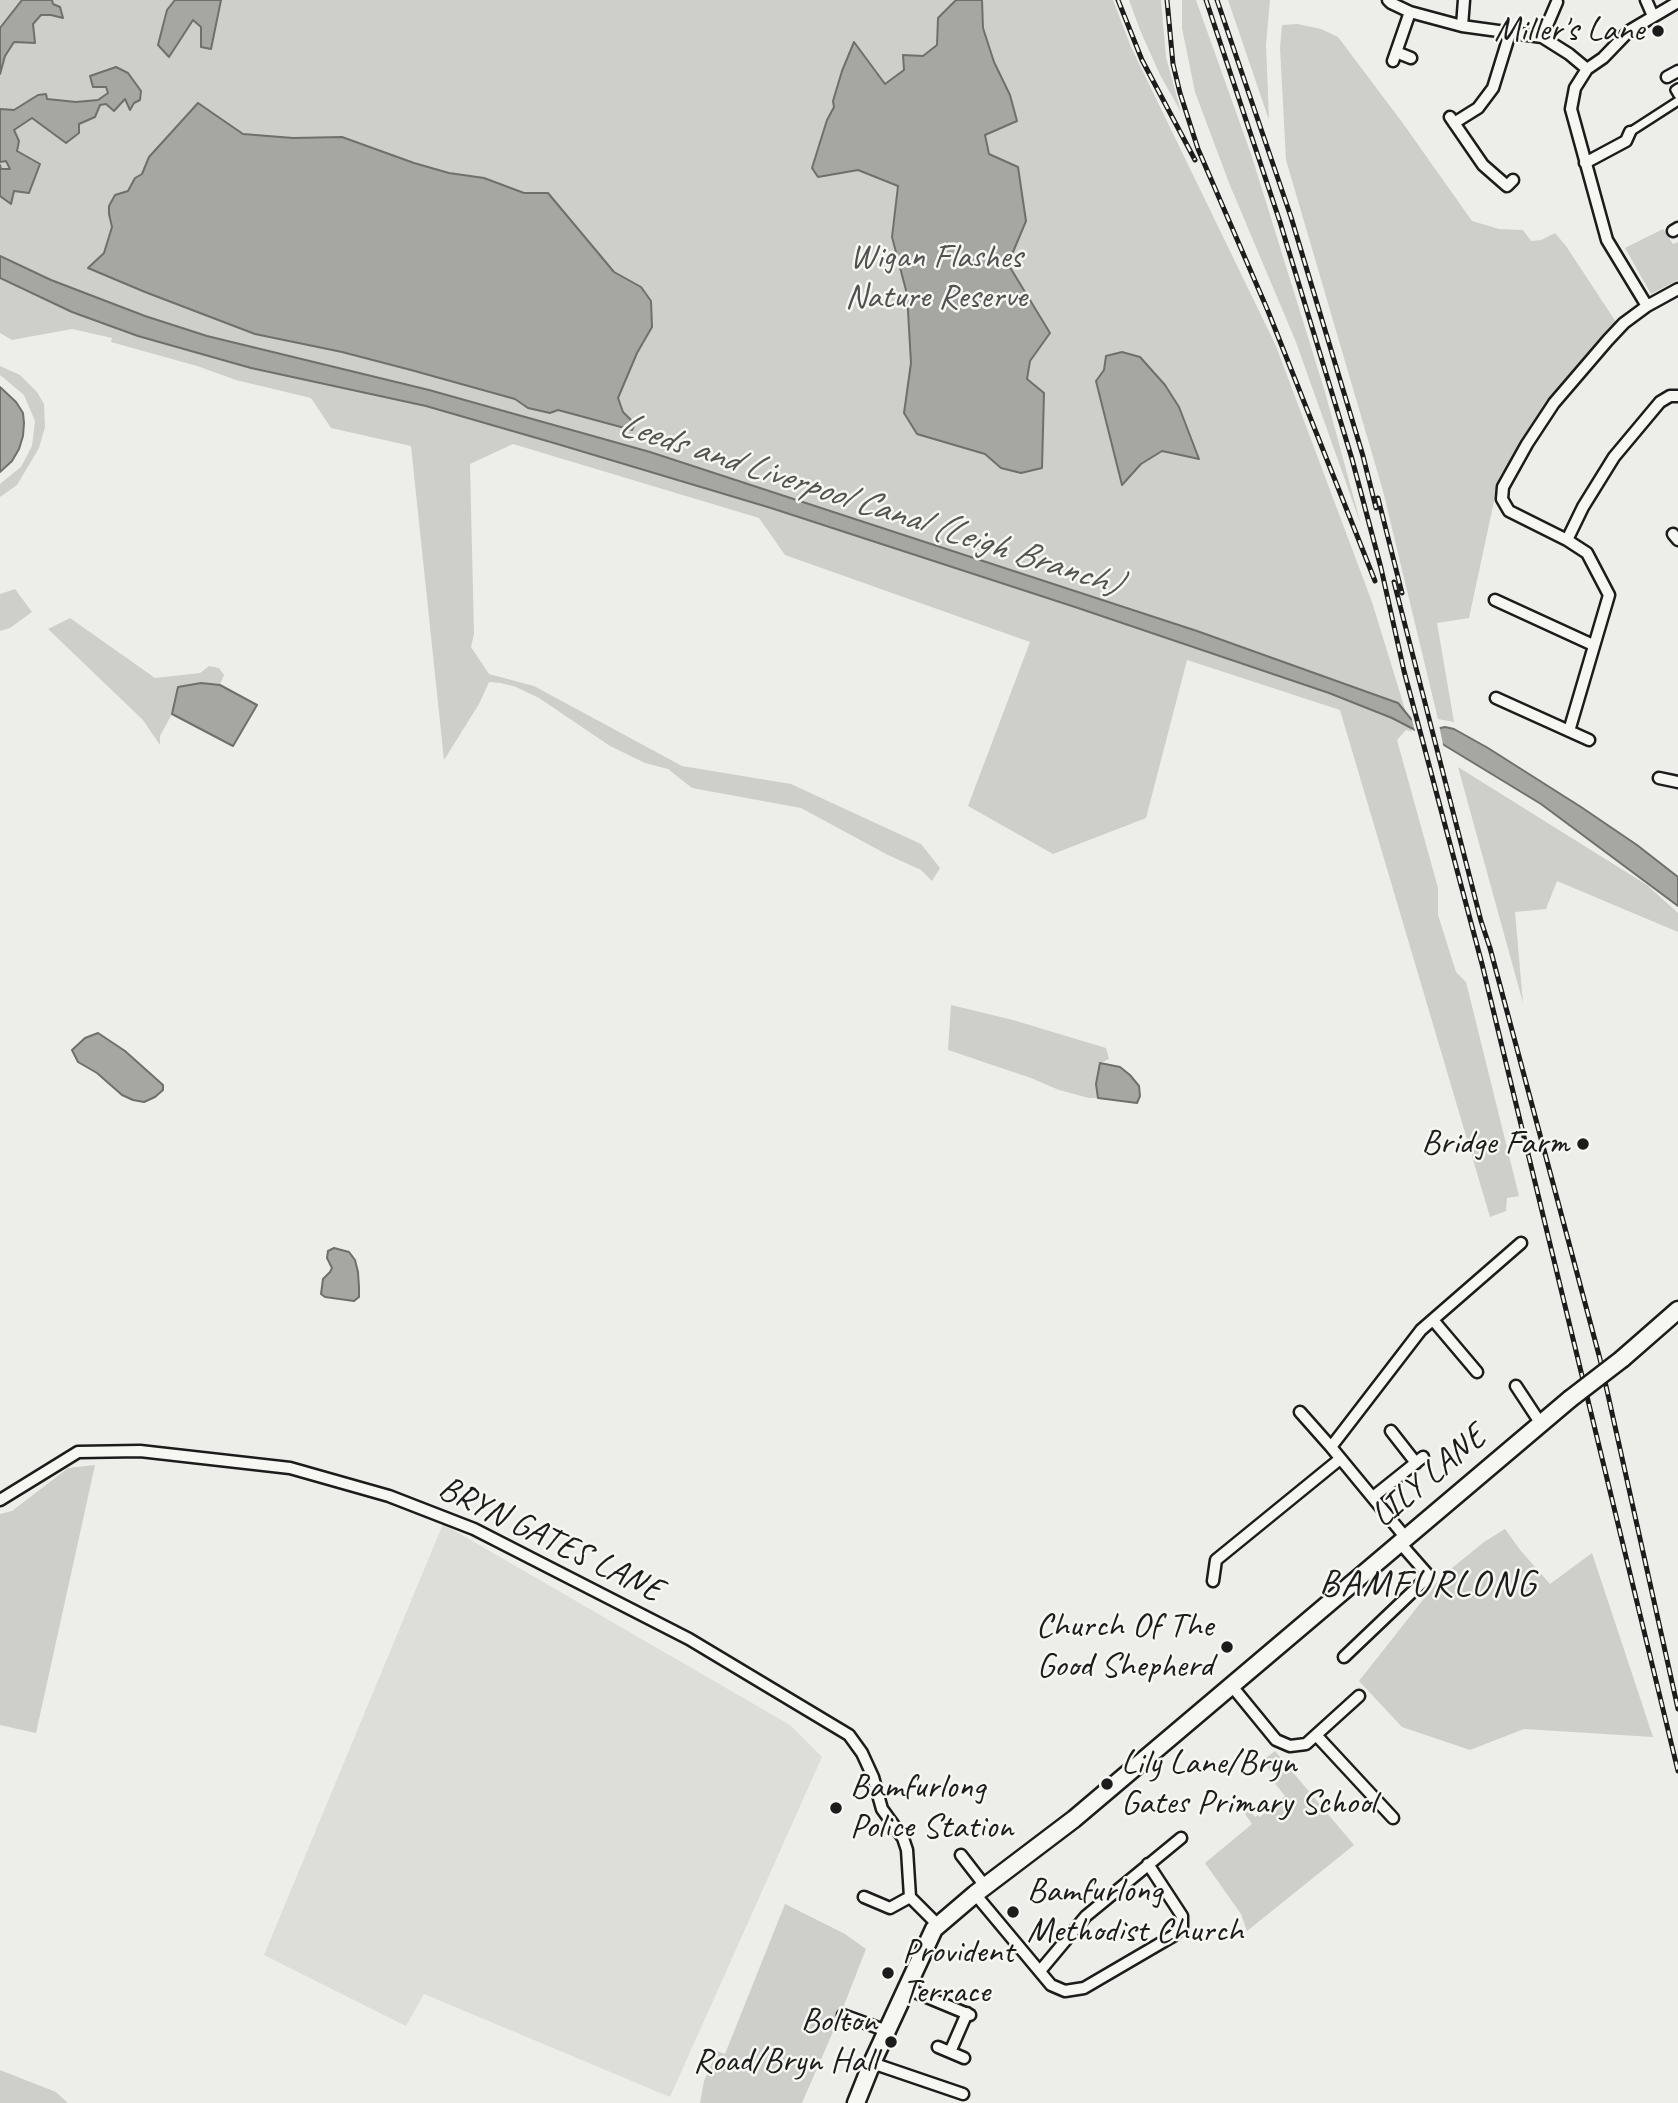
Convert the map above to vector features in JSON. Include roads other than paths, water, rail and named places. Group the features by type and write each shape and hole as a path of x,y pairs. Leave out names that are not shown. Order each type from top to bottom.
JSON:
{"main road":[{"name":"LILY LANE","path":"934,1929 980,1890 1074,1819 1678,1310"},
{"path":"856,2103 905,1988 934,1929"}],"street":[{"path":"1388,0 1410,12 1462,26 1542,37 1587,69"},
{"path":"1462,26 1464,0"},
{"path":"1646,0 1653,16"},
{"path":"1542,37 1557,2"},
{"path":"1647,306 1607,240 1571,109 1575,88 1587,69 1603,58 1629,31 1675,4 1678,17"},
{"path":"1410,12 1395,57 1411,58"},
{"path":"1510,33 1493,88 1478,107 1452,120 1483,165 1507,186 1513,180"},
{"path":"1667,77 1678,71"},
{"path":"1678,88 1675,90 1678,95"},
{"path":"1585,163 1626,141 1630,132 1678,101"},
{"path":"1569,731 1609,595 1587,552 1509,511 1502,499 1503,487 1554,403 1621,326 1647,306 1678,289"},
{"path":"1567,540 1583,507 1614,457 1660,402 1670,396 1678,396"},
{"path":"1495,600 1593,645"},
{"path":"1496,698 1589,740"},
{"path":"1659,778 1678,782"},
{"path":"1331,1447 1421,1330 1515,1255 1521,1243"},
{"path":"1433,1320 1477,1373"},
{"path":"1516,1386 1541,1424"},
{"path":"1300,1412 1373,1497 1429,1576 1344,1657"},
{"path":"1373,1497 1419,1460 1391,1431"},
{"name":"BRYN GATES LANE","path":"0,1500 78,1452 139,1451 290,1468 389,1496 474,1529 690,1639 849,1735 862,1753 873,1777 882,1809 903,1838 908,1850 910,1897"},
{"path":"1213,1580 1216,1560 1340,1459"},
{"path":"1231,1685 1276,1740 1298,1746 1306,1744 1359,1696"},
{"path":"1316,1735 1393,1818"},
{"path":"1040,1971 1086,1916 1181,1838"},
{"path":"961,1855 980,1890 1040,1971 1051,1985 1065,1991 1084,1988 1173,1936 1182,1927 1182,1916 1148,1864"},
{"path":"864,1897 890,1908 910,1897 934,1929"},
{"path":"905,1988 968,2014 950,2052"},
{"path":"843,2015 887,2031"},
{"path":"938,2047 964,2058"},
{"path":"872,2063 962,2094"}],"railway":[{"path":"1118,0 1142,60 1195,160"},
{"path":"1167,0 1173,64 1198,149 1268,311 1375,581"},
{"path":"1206,0 1280,222 1352,459 1381,568 1404,671 1482,964 1678,1771"},
{"path":"1217,0 1291,217 1363,456 1376,508"},
{"path":"1378,498 1402,593"},
{"path":"1394,582 1481,921 1600,1359 1678,1709"}],"place":[{"name":"Miller's Lane","path":"1658,31"},
{"name":"Bridge Farm","path":"1583,1144"},
{"name":"Church Of The Good Shepherd","path":"1227,1647"},
{"name":"Lily Lane/Bryn Gates Primary School","path":"1107,1784"},
{"name":"Bamfurlong Police Station","path":"836,1808"},
{"name":"Bamfurlong Methodist Church","path":"1013,1912"},
{"name":"Provident Terrace","path":"888,1973"},
{"name":"Bolton Road/Bryn Hall","path":"891,2042"}],"district":[{"name":"BAMFURLONG","path":"1428,1585"}],"park label":[{"name":"Wigan Flashes Nature Reserve","path":"936,278"}],"water label":[{"name":"Leeds and Liverpool Canal (Leigh Branch)","path":"869,505"}]}
